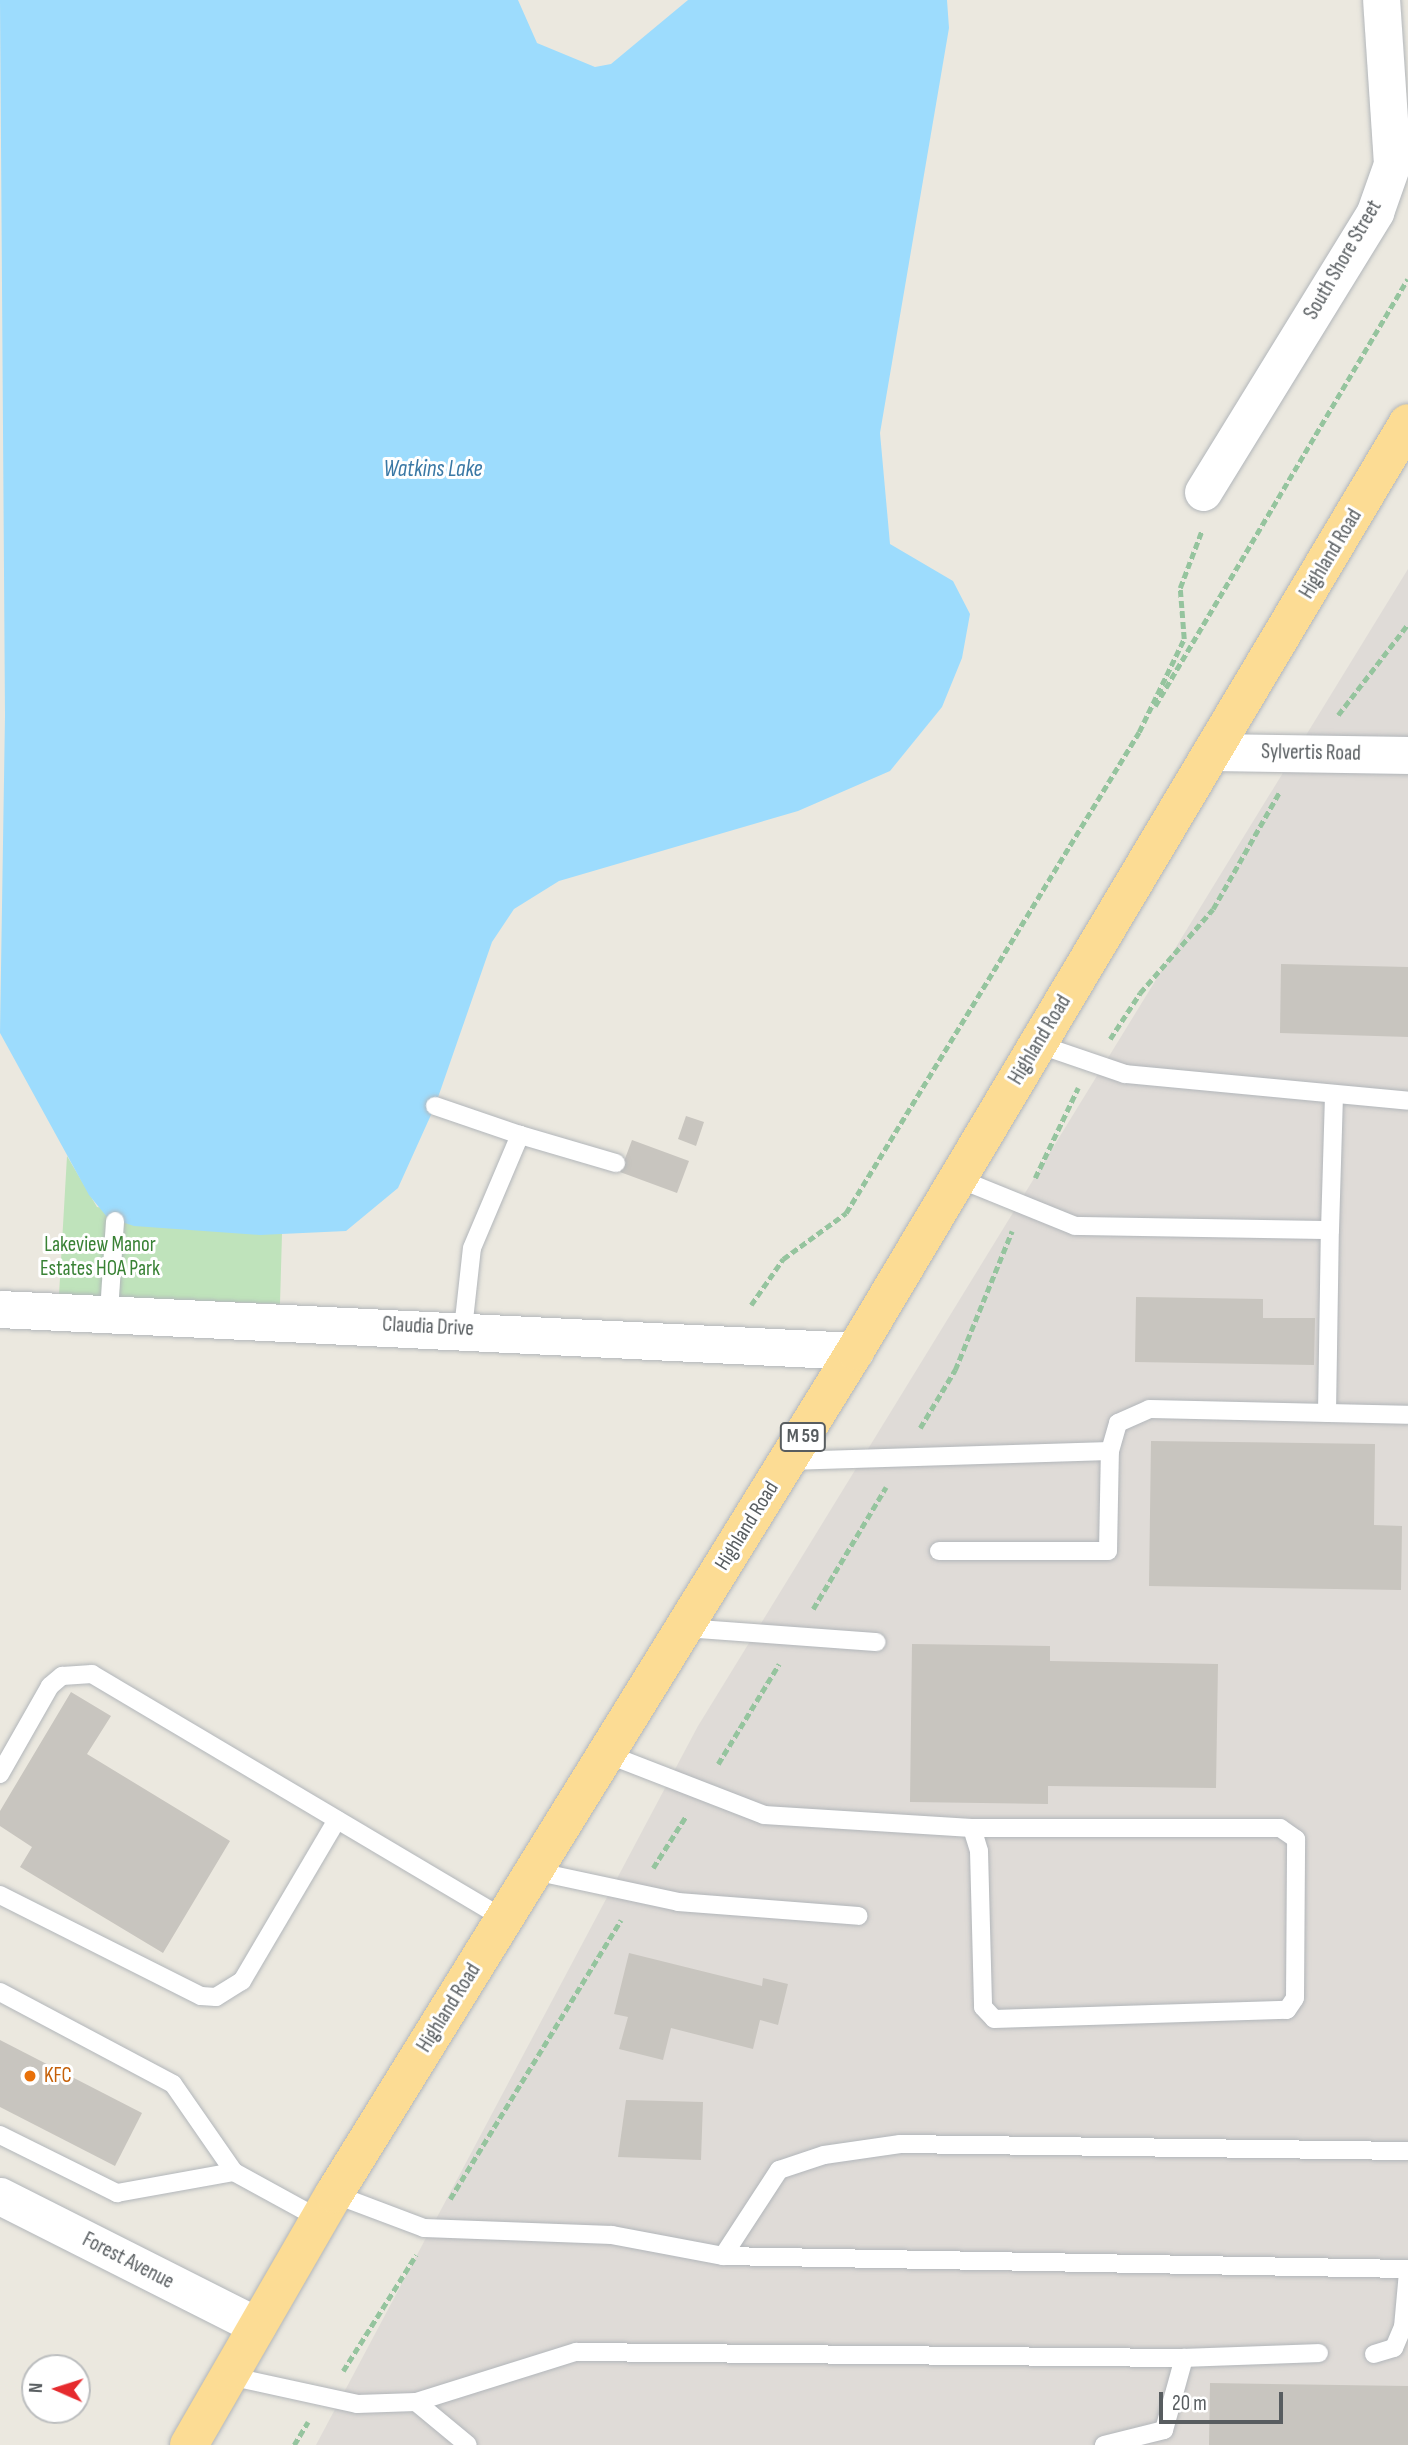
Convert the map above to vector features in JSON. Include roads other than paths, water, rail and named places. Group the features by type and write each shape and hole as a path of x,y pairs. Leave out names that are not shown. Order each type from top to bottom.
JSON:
{"highway":[{"name":"Highland Road","path":"189,2445 327,2207 855,1351 1408,423"}],"street":[{"name":"South Shore Street","path":"1203,492 1375,212 1392,164 1381,0"},
{"name":"Sylvertis Road","path":"1214,752 1408,755"},
{"name":"Claudia Drive","path":"0,1309 109,1311 855,1351"},
{"name":"Forest Avenue","path":"0,2196 257,2326"}],"lane":[{"path":"1037,1045 1125,1074 1334,1098 1408,1101"},
{"path":"1327,1413 1334,1098"},
{"path":"435,1106 520,1135 616,1163"},
{"path":"463,1329 472,1248 520,1135"},
{"path":"957,1178 1075,1226 1330,1230"},
{"path":"109,1311 116,1220"},
{"path":"939,1551 1108,1551 1110,1451 1118,1423 1149,1409 1408,1415"},
{"path":"788,1461 906,1453 1110,1451"},
{"path":"684,1628 876,1642"},
{"path":"0,1774 50,1686 62,1676 92,1674 505,1919"},
{"path":"607,1754 764,1815 972,1828 1280,1828 1296,1839 1295,1998 1287,2010 994,2019 983,2007 979,1852 972,1828"},
{"path":"0,1895 201,1996 216,1997 242,1981 337,1820"},
{"path":"534,1871 637,1894 858,1916"},
{"path":"0,1992 173,2084 234,2172"},
{"path":"0,2135 117,2193 234,2172 327,2207 432,2229 612,2235 723,2256 1408,2270 1403,2327 1394,2348 1374,2354"},
{"path":"723,2256 779,2170 824,2155 901,2144 1408,2151"},
{"path":"229,2375 325,2397 416,2402 576,2352 1184,2358 1319,2353"},
{"path":"1104,2445 1164,2430 1184,2358"},
{"path":"416,2402 468,2445"}],"water":[{"name":"Watkins Lake","path":"0,0 518,0 537,43 595,67 611,64 688,0 947,0 949,28 880,433 890,544 953,581 970,614 962,658 942,707 890,771 798,811 559,881 514,909 492,942 435,1106 398,1188 346,1231 260,1235 134,1226 107,1217 89,1195 0,1033 5,716"}],"place":[{"name":"KFC","path":"30,2076"}],"park label":[{"name":"Lakeview Manor Estates HOA Park","path":"100,1257"}]}
